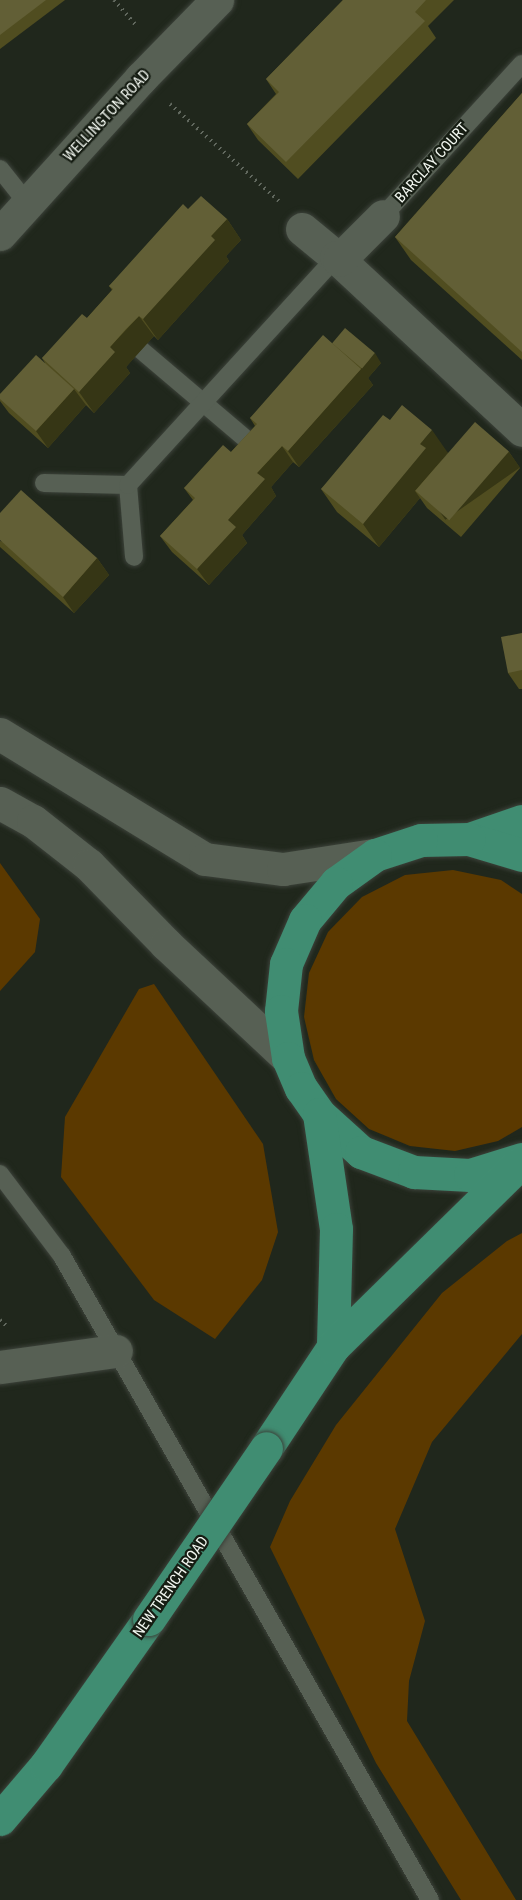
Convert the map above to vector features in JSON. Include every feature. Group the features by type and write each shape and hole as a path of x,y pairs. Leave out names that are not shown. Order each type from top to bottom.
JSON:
{"highway":[{"path":"469,839 522,820"},
{"path":"522,855 469,839 421,840 375,855 336,883 305,920 286,964 281,1011 288,1058 301,1088 319,1114 361,1152 414,1172 470,1175 522,1160"},
{"path":"319,1114 336,1229 333,1347"},
{"name":"NEW TRENCH ROAD","path":"0,1819 46,1765 267,1448 333,1347 522,1160"}],"street":[{"name":"WELLINGTON ROAD","path":"0,234 141,78 217,0"},
{"name":"BARCLAY COURT","path":"338,259 383,216"},
{"path":"302,229 338,259 522,430"},
{"path":"0,734 205,859 283,869 375,855"},
{"path":"0,803 33,820 88,865 166,944 288,1058"},
{"path":"0,1367 116,1351"}],"lane":[{"name":"BARCLAY COURT","path":"383,216 522,64"},
{"path":"0,169 27,203"},
{"path":"134,557 128,485 338,259"},
{"path":"141,350 259,450"},
{"path":"44,483 128,485"},
{"path":"0,1174 62,1256 430,1900"}],"path":[{"path":"141,78 286,207 302,229"}],"shaded area":[{"path":"0,863 40,919 35,952 0,991"},
{"path":"453,870 501,880 522,894 522,1127 498,1141 455,1151 410,1146 369,1129 336,1099 314,1060 304,1017 309,973 328,932 362,897 405,875"},
{"path":"154,984 263,1144 278,1232 262,1280 215,1339 154,1300 61,1177 65,1117 139,989"},
{"path":"522,1233 522,1334 432,1442 395,1529 425,1621 409,1681 407,1721 516,1900 461,1900 376,1763 270,1547 290,1501 336,1425 442,1293 507,1241"}],"building":[{"path":"0,0 46,0 0,35"},
{"path":"343,0 426,0 415,12 425,21 286,162 247,124 279,92 266,79"},
{"path":"522,93 522,352 395,237"},
{"path":"201,196 227,219 211,236 215,240 143,319 139,316 126,329 110,347 115,352 79,392 42,358 82,314 87,318 113,289 109,286 183,204 188,209"},
{"path":"345,328 375,353 362,368 332,343"},
{"path":"323,335 361,369 288,451 282,446 257,473 265,479 228,520 236,527 197,569 160,536 195,498 184,488 223,445 231,452 257,424 250,418"},
{"path":"36,355 74,389 36,431 0,399 0,394"},
{"path":"402,405 432,430 420,444 426,448 363,524 321,489 383,415 390,420"},
{"path":"475,422 509,452 449,520 415,491"},
{"path":"21,490 97,558 63,597 0,540 0,513"},
{"path":"522,633 522,670 508,673 501,637"}]}
